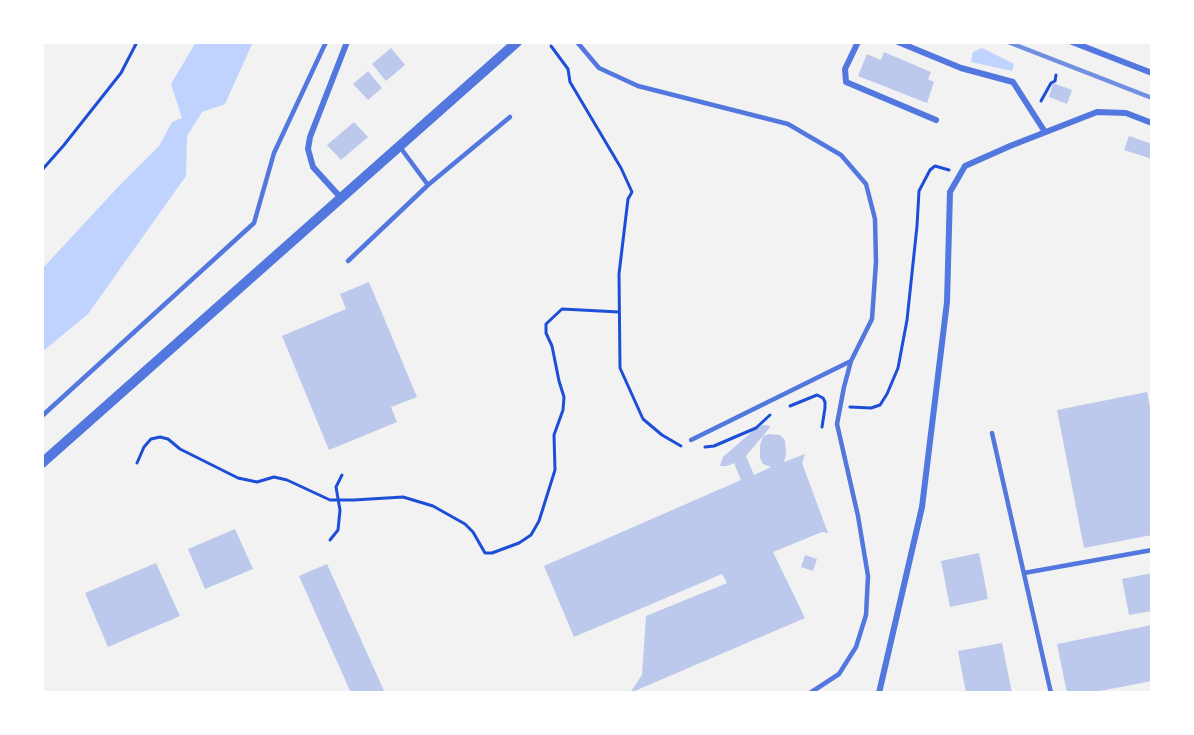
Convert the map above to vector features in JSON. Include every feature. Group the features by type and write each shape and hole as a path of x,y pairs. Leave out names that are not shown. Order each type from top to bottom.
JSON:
{"street":[{"path":"342,199 313,167 308,149 347,42"},
{"path":"42,463 517,42"},
{"path":"858,42 845,69 846,82 936,120"},
{"path":"898,42 961,68 1012,82 1045,132"},
{"path":"1072,42 1152,73"},
{"path":"879,693 922,507 947,302 951,192 965,166 1097,112 1126,113 1152,123"}],"lane":[{"path":"42,416 254,223 274,153 326,42"},
{"path":"577,42 599,68 638,86 788,124 841,155 866,184 875,219 876,262 872,319 851,361 837,424 858,516 868,576 866,615 856,647 839,674 810,693"},
{"path":"348,261 428,184 510,117"},
{"path":"400,147 428,184"},
{"path":"691,440 851,361"},
{"path":"992,433 1051,693"},
{"path":"1024,573 1152,550"}],"path":[{"path":"42,170 121,73 137,42"},
{"path":"551,46 568,69 570,82 621,168 632,192 627,199 622,253 619,312 620,368 643,419 662,435 688,450"},
{"path":"1040,107 1041,99 1056,75"},
{"path":"825,402 871,408 880,405 887,393 898,368 907,320 919,191 930,170 935,166 949,170"},
{"path":"137,463 144,447 151,439 160,437 168,439 180,449 238,478 257,482 274,477 287,480 330,500 403,497 433,506 465,524 473,532 485,552 492,552 519,543 531,535 555,470 554,435 563,410 564,397 552,346 546,333 546,324 562,309 619,312"},
{"path":"781,410 817,395 825,402 822,427"},
{"path":"697,448 714,446 756,428 772,413"},
{"path":"330,540 338,530 340,510 336,487 342,475"}],"water":[{"path":"196,42 253,42 225,104 202,112 187,136 186,176 88,314 42,352 42,269 159,146 172,122 182,118 171,84"},
{"path":"982,48 1014,64 1012,71 971,62 973,52"}],"building":[{"path":"391,48 405,65 386,81 372,64"},
{"path":"884,52 931,72 928,79 934,82 927,103 858,76 867,54 881,60"},
{"path":"368,71 382,88 368,100 353,84"},
{"path":"1053,83 1072,90 1067,104 1049,97"},
{"path":"354,122 368,137 341,160 327,145"},
{"path":"1129,136 1152,144 1152,159 1124,150"},
{"path":"369,282 417,397 391,407 397,422 329,450 282,336 346,309 340,294"},
{"path":"1147,392 1152,417 1152,535 1084,548 1057,410"},
{"path":"763,425 771,426 746,456 754,475 771,467 763,464 760,458 763,436 780,435 785,440 784,462 805,454 802,463 828,533 822,532 773,552 805,618 630,693 642,675 646,616 727,583 722,574 574,637 544,566 741,480 734,463 720,466 723,457 755,429"},
{"path":"235,529 253,569 205,589 188,549"},
{"path":"979,553 988,599 950,607 941,561"},
{"path":"805,555 817,559 813,571 801,567"},
{"path":"156,563 180,616 108,647 85,593"},
{"path":"327,564 385,693 351,693 299,576"},
{"path":"1152,573 1152,611 1129,615 1122,579"},
{"path":"1152,625 1152,681 1089,693 1067,693 1057,644"},
{"path":"1002,643 1012,693 966,693 958,651"}],"railway":[{"path":"1008,42 1152,98"}]}
